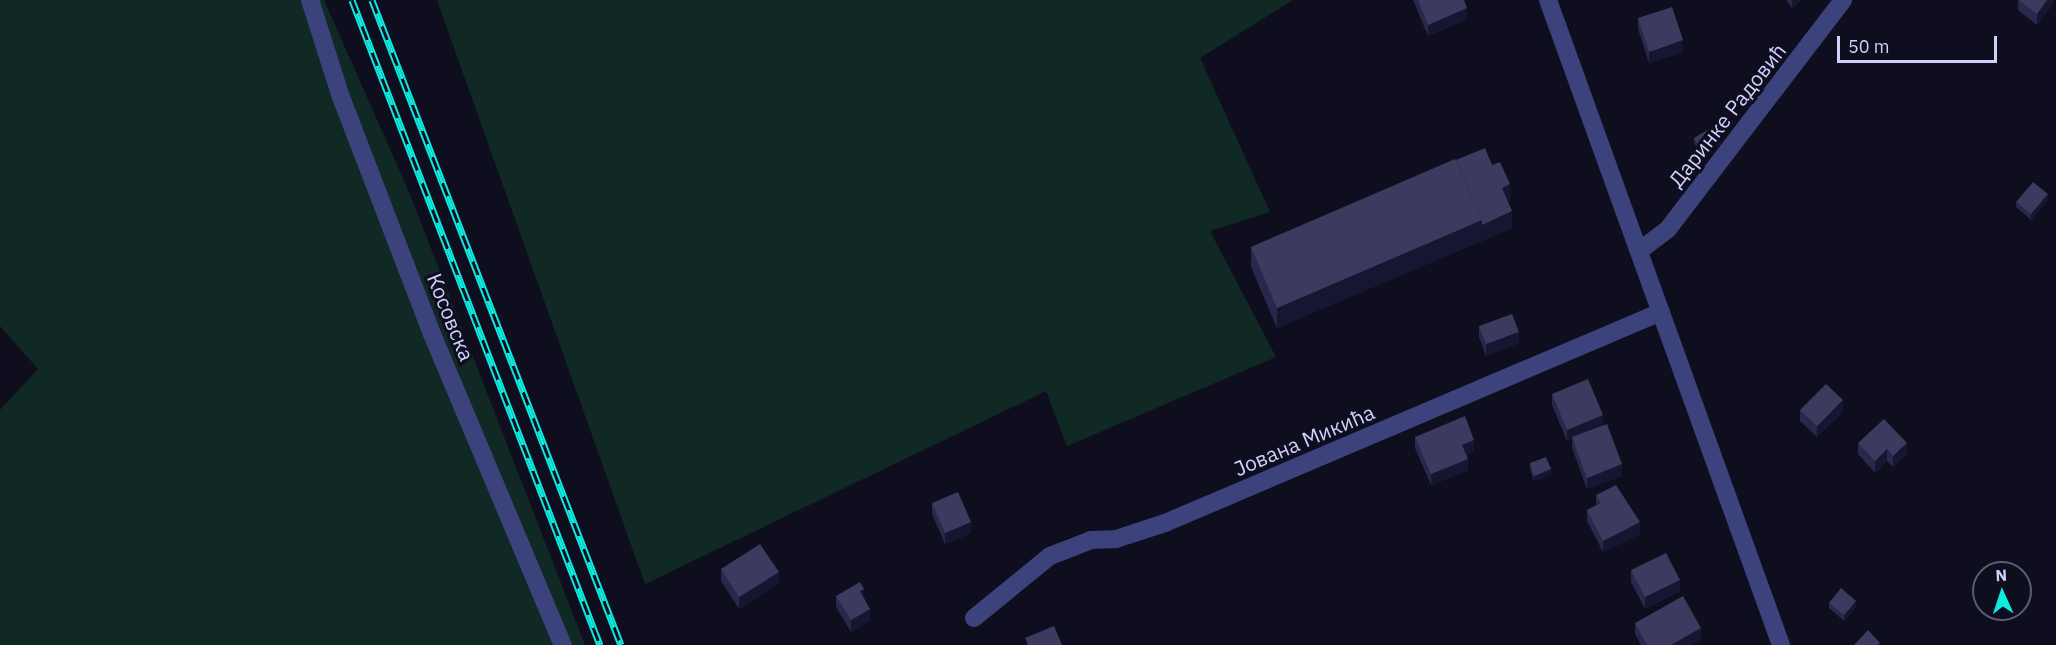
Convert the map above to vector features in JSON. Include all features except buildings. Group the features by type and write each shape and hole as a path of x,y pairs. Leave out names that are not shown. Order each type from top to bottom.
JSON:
{"street":[{"name":"Косовска","path":"310,0 341,97 432,334 563,645"},
{"path":"1548,0 1781,645"},
{"name":"Даринке Радовић","path":"1639,250 1668,229 1844,0"},
{"name":"Јована Микића","path":"974,618 1050,556 1091,540 1116,539 1165,523 1661,312"}],"green space":[{"path":"0,0 324,0 409,192 585,645 0,645 0,410 38,369 0,326"},
{"path":"437,0 1293,0 1200,58 1270,212 1210,231 1276,357 1067,446 1046,391 645,584"}],"railway":[{"path":"352,0 600,645"},
{"path":"372,0 621,645"}]}
